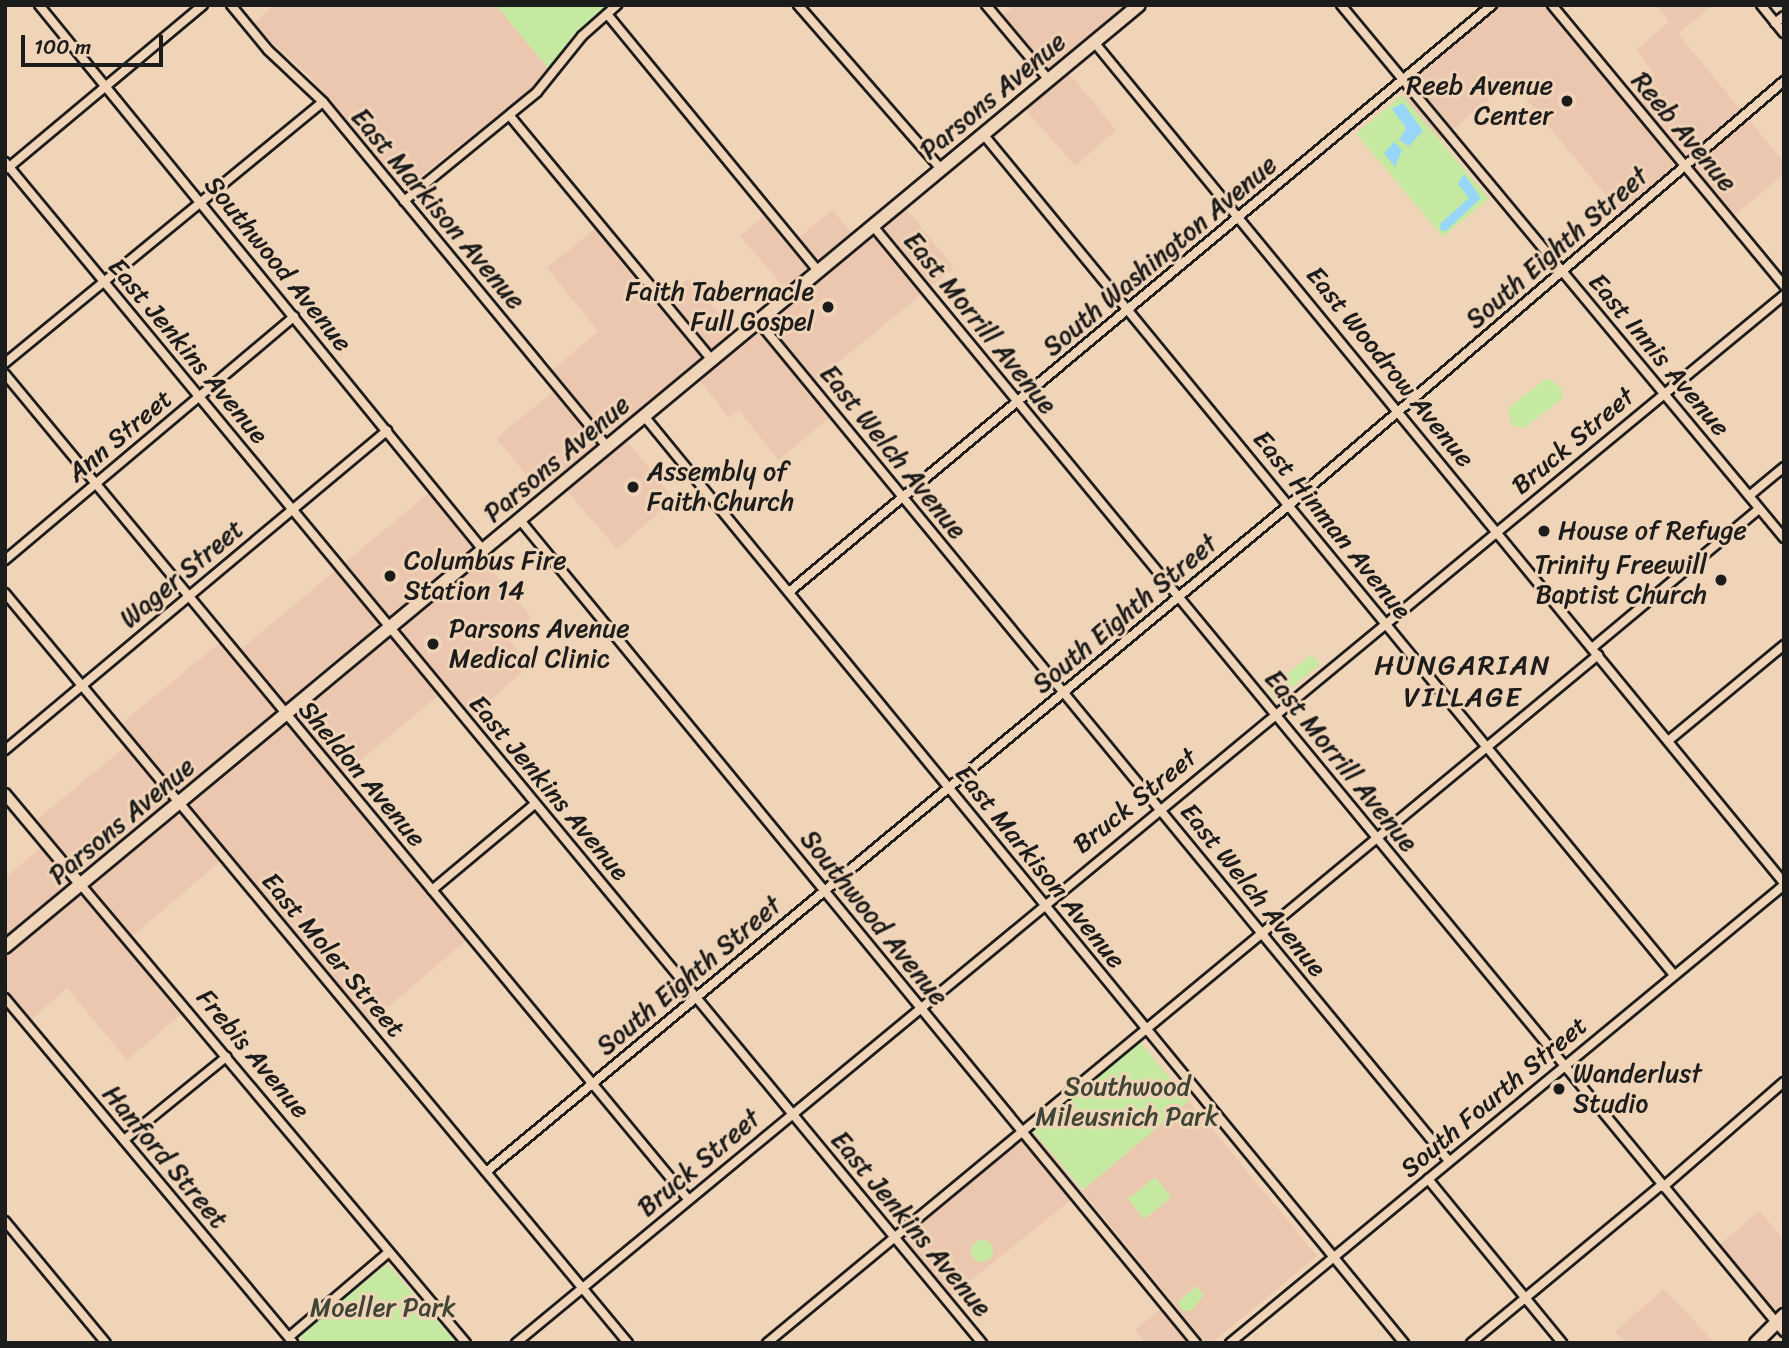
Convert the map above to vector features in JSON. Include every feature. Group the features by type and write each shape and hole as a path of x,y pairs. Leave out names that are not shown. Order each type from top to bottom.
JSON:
{"main road":[{"name":"Parsons Avenue","path":"5,947 1139,5"},
{"name":"Frebis Avenue","path":"5,794 81,885"},
{"path":"1756,1343 1781,1323"}],"street":[{"name":"Southwood Avenue","path":"39,5 483,550"},
{"path":"7,166 203,5"},
{"name":"East Markison Avenue","path":"231,5 268,50 323,102 607,446"},
{"path":"404,201 510,116 617,5"},
{"path":"798,5 941,169"},
{"path":"986,5 1049,80"},
{"name":"East Innis Avenue","path":"1341,5 1784,538"},
{"name":"South Washington Avenue","path":"786,589 903,497 1492,5"},
{"name":"Reeb Avenue","path":"1552,5 1784,285"},
{"path":"1761,5 1784,33"},
{"path":"607,14 818,271"},
{"path":"1775,23 1784,16"},
{"name":"East Woodrow Avenue","path":"1094,42 1784,884"},
{"name":"South Eighth Street","path":"486,1172 1289,505 1784,81"},
{"path":"5,363 323,102"},
{"path":"510,116 712,360"},
{"name":"East Hinman Avenue","path":"983,134 1674,975"},
{"name":"East Jenkins Avenue","path":"7,166 982,1343"},
{"name":"East Morrill Avenue","path":"873,226 1662,1186 1781,1323"},
{"name":"Bruck Street","path":"516,1343 1158,808 1784,295"},
{"name":"Ann Street","path":"5,560 294,317"},
{"name":"East Welch Avenue","path":"758,321 1449,1161"},
{"name":"Sheldon Avenue","path":"5,374 688,1199"},
{"name":"East Markison Avenue","path":"644,416 1404,1343"},
{"name":"Wager Street","path":"5,750 387,431"},
{"path":"1749,496 1784,467"},
{"path":"1592,648 1759,509"},
{"name":"Southwood Avenue","path":"520,520 1196,1343"},
{"name":"East Moler Street","path":"5,593 628,1343"},
{"path":"1668,741 1784,645"},
{"path":"767,1343 1144,1028 1598,655"},
{"path":"432,890 535,804"},
{"name":"South Fourth Street","path":"1230,1343 1784,884"},
{"name":"Frebis Avenue","path":"81,885 466,1343"},
{"name":"Hanford Street","path":"5,998 291,1340"},
{"path":"124,1140 226,1057"},
{"path":"1471,1343 1784,1082"},
{"path":"1428,1179 1562,1343"},
{"path":"5,1222 106,1343"},
{"path":"291,1340 389,1252"}],"shaded area":[{"path":"274,5 496,5 548,68 529,91 408,186 400,186 311,78 252,25"},
{"path":"1015,5 1139,5 1064,67 1116,130 1075,166 1020,103 1047,81 996,21"},
{"path":"1493,5 1549,5 1626,97 1654,74 1636,50 1669,22 1656,5 1713,5 1678,34 1784,162 1784,174 1729,220 1682,166 1623,216 1511,81 1440,140 1402,95 1401,83"},
{"path":"900,201 954,268 809,386 833,415 778,460 739,410 729,418 695,374 622,435 674,499 617,549 563,486 546,499 496,438 558,388 547,375 598,331 547,268 601,224 662,300 689,278 739,336 790,294 740,236 769,211 794,241 832,210 856,238"},
{"path":"435,488 486,550 479,555 531,617 508,638 529,666 465,722 440,694 338,779 470,937 366,1026 224,858 129,939 185,1011 127,1060 67,988 26,1024 9,1005 5,1008 5,878 45,844 30,825 129,744 116,728 223,640 235,654"},
{"path":"1189,1101 1317,1256 1212,1343 1146,1343 1135,1330 1171,1300 1082,1191"},
{"path":"1032,1130 1082,1191 944,1302 893,1240 1020,1132"},
{"path":"1760,1211 1784,1241 1784,1315 1776,1322 1715,1248"},
{"path":"1664,1289 1715,1343 1627,1343 1615,1331"}],"green space":[{"path":"496,5 609,5 574,35 548,68"},
{"path":"1402,95 1489,198 1443,237 1356,134"},
{"path":"1547,378 1562,388 1562,399 1524,428 1512,425 1508,408"},
{"path":"1312,654 1320,664 1276,700 1268,690"},
{"name":"Southwood Mileusnich Park","path":"1139,1041 1189,1101 1083,1190 1033,1130"},
{"path":"1155,1177 1171,1197 1144,1219 1128,1199"},
{"path":"982,1240 990,1243 993,1251 990,1259 982,1262 974,1259 971,1251 974,1243"},
{"name":"Moeller Park","path":"387,1264 457,1343 305,1343 299,1336"},
{"path":"1196,1286 1204,1295 1191,1311 1184,1311 1177,1303"}],"water":[{"path":"1403,103 1423,131 1409,146 1399,140 1406,128 1392,109"},
{"path":"1394,142 1402,150 1395,167 1384,153"},
{"path":"1464,174 1481,198 1446,231 1441,231 1440,224 1469,198 1458,184"}],"place":[{"name":"Reeb Avenue Center","path":"1567,101"},
{"name":"Faith Tabernacle Full Gospel","path":"828,307"},
{"name":"Assembly of Faith Church","path":"633,487"},
{"name":"House of Refuge","path":"1544,531"},
{"name":"Columbus Fire Station 14","path":"390,576"},
{"name":"Trinity Freewill Baptist Church","path":"1721,580"},
{"name":"Parsons Avenue Medical Clinic","path":"433,644"},
{"name":"Wanderlust Studio","path":"1559,1089"}],"district":[{"name":"HUNGARIAN VILLAGE","path":"1463,681"}]}
